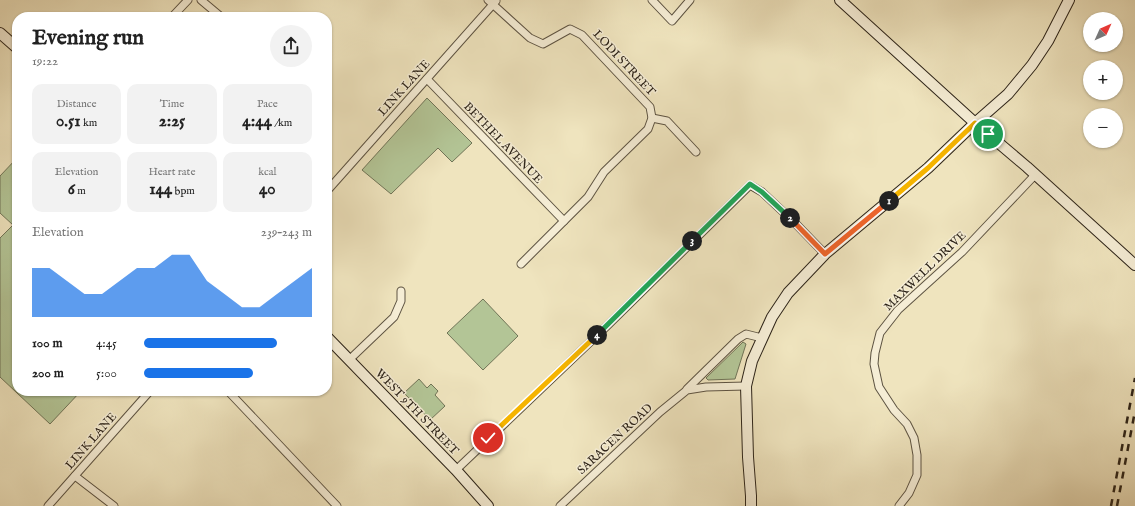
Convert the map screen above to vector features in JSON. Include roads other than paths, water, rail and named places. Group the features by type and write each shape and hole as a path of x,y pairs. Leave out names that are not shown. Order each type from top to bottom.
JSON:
{"main road":[{"path":"840,0 975,123 1135,265"},
{"path":"751,506 746,386 752,361 772,317 788,293 825,254 928,168 1008,94 1032,66 1048,41 1069,0"},
{"path":"0,33 12,44"},
{"name":"WEST 9TH STREET","path":"332,342 456,470 488,506"}],"street":[{"path":"177,12 188,0"},
{"path":"201,0 215,12"},
{"path":"652,0 672,21 690,0"},
{"name":"LINK LANE","path":"332,185 427,79 493,1"},
{"name":"LODI STREET","path":"493,1 530,38 543,44 570,29 582,35 650,107 652,118"},
{"name":"BETHEL AVENUE","path":"427,79 564,221"},
{"path":"522,264 588,196 604,172 648,129 652,118 666,121 696,152"},
{"name":"MAXWELL DRIVE","path":"899,506 909,493 917,475 917,455 914,438 879,386 874,364 880,333 898,310 962,252 1035,175"},
{"path":"456,470 609,324 750,184 762,192 825,254"},
{"path":"349,360 394,317 401,301 401,291"},
{"name":"SARACEN ROAD","path":"560,506 660,412 687,390 738,339 746,334 762,338"},
{"path":"687,390 706,387 746,386"},
{"name":"LINK LANE","path":"48,506 146,396"},
{"path":"233,396 337,506"},
{"path":"75,476 114,506"}],"railway":[{"path":"1111,506 1135,378"},
{"path":"1117,506 1135,411"}]}
